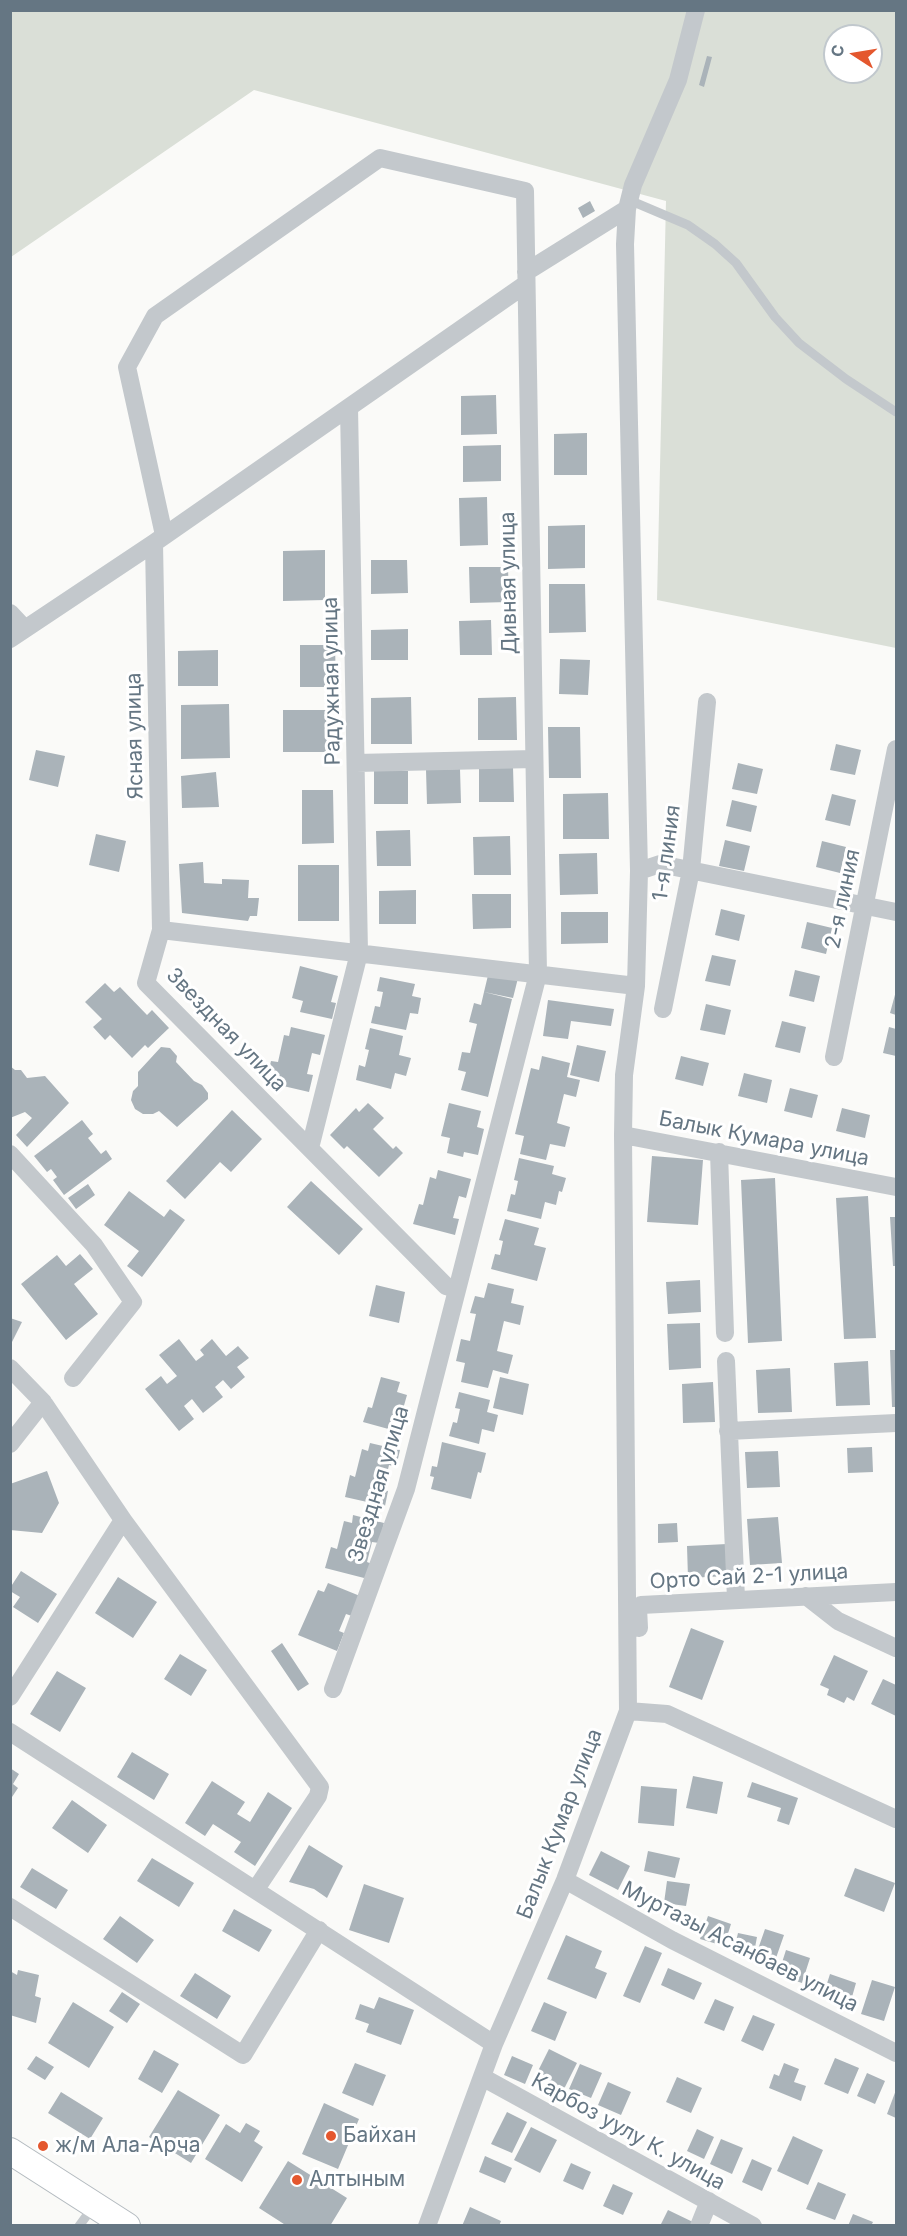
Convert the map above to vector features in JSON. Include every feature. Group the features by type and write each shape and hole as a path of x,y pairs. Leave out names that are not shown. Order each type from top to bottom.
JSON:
{"main road":[{"path":"10,2151 127,2226"}],"street":[{"path":"696,10 678,80 633,185 628,205 626,256 639,871 636,986 624,1075 623,1135 634,1711 667,1714 897,1819"},
{"name":"Ясная улица","path":"161,930 159,539 127,367 155,316 380,158 525,191"},
{"name":"Дивная улица","path":"525,191 538,974"},
{"path":"10,613 18,634 349,407 628,205"},
{"name":"Радужная улица","path":"349,407 359,953"},
{"name":"1-я линия","path":"663,1009 691,870 707,702"},
{"name":"2-я линия","path":"834,1057 897,749"},
{"path":"356,763 534,759"},
{"path":"639,871 660,864 897,912"},
{"path":"161,930 636,986"},
{"name":"Звездная улица","path":"161,930 146,983 446,1286 458,1289"},
{"path":"310,1148 359,953"},
{"name":"Звездная улица","path":"333,1689 406,1489 538,974"},
{"name":"Балык Кумара улица","path":"623,1135 897,1187"},
{"path":"719,1152 725,1333"},
{"path":"10,1154 94,1245 133,1302 73,1378"},
{"path":"726,1361 736,1599"},
{"path":"10,1368 43,1402 123,1520 320,1787 318,1796 256,1889"},
{"path":"10,1444 43,1402"},
{"path":"728,1431 897,1423"},
{"path":"10,1697 123,1520"},
{"name":"Орто Сай 2-1 улица","path":"634,1711 639,1606 897,1592"},
{"path":"806,1596 838,1622 897,1648"},
{"name":"Балык Кумар улица","path":"427,2226 494,2044 565,1880 634,1711"},
{"path":"10,1732 494,2044"},
{"name":"Муртазы Асанбаев улица","path":"565,1880 672,1940 897,2052"},
{"path":"10,1907 243,2055 318,1930"},
{"name":"Карбоз уулу К. улица","path":"482,2077 753,2226"},
{"path":"699,2226 709,2201"}],"lane":[{"path":"628,205 688,225 715,244 736,263 775,317 799,344 846,380 897,412"},
{"path":"79,2226 94,2205"}],"shaded area":[{"path":"11,11 896,11 896,648 657,600 666,201 254,90 11,257"}],"building":[{"path":"707,56 712,57 704,87 699,85"},
{"path":"590,201 595,211 583,218 578,208"},
{"path":"496,395 497,434 461,435 461,396"},
{"path":"587,433 587,475 554,475 554,434"},
{"path":"501,445 501,481 463,482 463,446"},
{"path":"487,497 488,545 460,546 459,498"},
{"path":"585,525 585,568 548,569 548,526"},
{"path":"325,550 325,600 283,601 283,551"},
{"path":"371,560 407,560 408,593 371,594"},
{"path":"469,567 508,567 509,602 470,603"},
{"path":"549,584 585,584 586,632 549,633"},
{"path":"491,620 492,655 460,655 459,621"},
{"path":"408,629 408,660 371,660 371,630"},
{"path":"300,645 335,645 336,687 300,687"},
{"path":"218,650 218,686 178,686 178,651"},
{"path":"560,659 590,660 588,695 559,694"},
{"path":"411,697 412,744 371,744 371,698"},
{"path":"516,697 517,740 478,740 478,698"},
{"path":"229,704 230,758 181,759 181,705"},
{"path":"283,710 326,710 327,752 283,752"},
{"path":"548,727 580,727 581,778 549,778"},
{"path":"836,744 861,750 855,775 830,770"},
{"path":"36,750 65,756 58,787 29,780"},
{"path":"738,763 763,769 757,794 732,789"},
{"path":"513,767 514,802 479,802 479,768"},
{"path":"460,769 461,803 427,804 426,770"},
{"path":"374,771 408,771 408,804 374,804"},
{"path":"216,772 219,807 182,808 181,776"},
{"path":"302,790 333,790 334,843 302,844"},
{"path":"608,793 609,839 563,839 563,794"},
{"path":"832,794 856,800 850,826 825,820"},
{"path":"732,800 757,806 751,832 726,826"},
{"path":"410,830 411,866 377,866 376,831"},
{"path":"96,834 126,841 119,872 89,865"},
{"path":"510,836 511,875 474,875 473,837"},
{"path":"725,840 750,846 744,871 719,866"},
{"path":"822,841 846,847 840,873 816,867"},
{"path":"597,853 598,894 560,895 559,854"},
{"path":"203,862 204,883 222,884 222,879 249,880 248,898 259,898 257,916 250,916 248,921 182,913 179,864"},
{"path":"298,865 339,865 339,921 298,921"},
{"path":"416,890 416,924 379,924 379,891"},
{"path":"472,894 511,894 511,928 473,929"},
{"path":"721,909 745,915 739,941 715,935"},
{"path":"561,912 608,912 608,943 561,944"},
{"path":"807,922 832,928 826,954 801,948"},
{"path":"712,955 736,960 730,986 705,981"},
{"path":"300,966 338,976 331,1002 336,1003 332,1019 300,1012 303,1001 292,998"},
{"path":"490,967 519,974 513,998 484,992"},
{"path":"795,970 820,976 814,1002 789,996"},
{"path":"380,977 415,984 412,996 421,998 418,1014 410,1013 406,1030 371,1023 375,1006 380,1007 383,992 377,991"},
{"path":"105,983 114,992 120,987 147,1015 152,1010 169,1028 148,1048 145,1045 132,1058 110,1035 105,1040 93,1027 102,1019 85,1002"},
{"path":"896,991 896,1015 890,1013"},
{"path":"484,992 512,999 488,1097 461,1090 466,1072 458,1070 462,1052 470,1053 477,1024 469,1022 474,1003 481,1005"},
{"path":"548,1000 614,1009 611,1026 571,1021 568,1039 543,1036"},
{"path":"706,1004 731,1010 725,1035 700,1030"},
{"path":"782,1021 806,1027 800,1053 775,1047"},
{"path":"291,1027 325,1035 320,1055 312,1053 307,1074 313,1075 309,1092 266,1082 271,1061 278,1062 284,1035 289,1036"},
{"path":"889,1027 896,1029 896,1056 883,1053"},
{"path":"370,1028 403,1036 399,1055 411,1058 406,1076 395,1073 391,1089 356,1080 359,1065 365,1067 369,1050 365,1049"},
{"path":"577,1045 606,1051 599,1082 570,1075"},
{"path":"161,1047 170,1048 177,1056 176,1062 208,1093 208,1099 177,1127 159,1111 153,1114 143,1114 135,1109 131,1100 133,1091 138,1086 138,1072"},
{"path":"542,1056 570,1063 567,1077 580,1080 576,1097 564,1094 557,1123 570,1127 565,1147 550,1144 546,1160 520,1154 524,1136 515,1134 531,1068 539,1070"},
{"path":"681,1056 709,1063 703,1086 675,1079"},
{"path":"10,1066 15,1070 21,1070 27,1078 45,1076 69,1103 27,1147 16,1135 32,1118 25,1112 10,1118"},
{"path":"744,1073 772,1080 767,1103 738,1096"},
{"path":"790,1088 818,1095 812,1118 784,1111"},
{"path":"368,1103 384,1118 373,1129 393,1149 396,1146 403,1153 379,1177 347,1146 344,1149 330,1135 356,1108 359,1112"},
{"path":"449,1103 481,1111 477,1127 484,1129 478,1155 464,1152 463,1157 447,1153 450,1138 441,1136"},
{"path":"842,1108 870,1115 865,1138 836,1131"},
{"path":"232,1110 262,1139 231,1172 220,1162 185,1199 166,1181"},
{"path":"82,1120 93,1134 88,1138 101,1154 106,1150 112,1159 64,1195 53,1180 57,1177 51,1169 47,1172 34,1156"},
{"path":"652,1156 703,1160 698,1225 647,1222"},
{"path":"519,1158 554,1166 552,1174 566,1178 562,1192 559,1191 556,1205 545,1202 541,1219 507,1211 511,1194 515,1195 518,1181 514,1180"},
{"path":"438,1170 471,1179 466,1198 459,1196 453,1218 459,1219 455,1235 413,1224 419,1204 423,1205 430,1177 436,1179"},
{"path":"775,1178 782,1341 748,1343 741,1180"},
{"path":"311,1181 363,1229 339,1255 287,1207"},
{"path":"88,1184 95,1195 76,1209 68,1198"},
{"path":"129,1191 164,1217 170,1209 185,1220 142,1277 127,1266 139,1251 104,1225"},
{"path":"868,1196 876,1338 844,1339 836,1198"},
{"path":"890,1217 896,1217 896,1266 893,1266"},
{"path":"505,1219 539,1228 534,1245 546,1248 537,1281 491,1269 495,1254 500,1255 503,1241 499,1240"},
{"path":"80,1254 93,1269 74,1284 98,1314 66,1340 21,1284 57,1255 66,1266"},
{"path":"700,1280 701,1312 668,1314 666,1282"},
{"path":"488,1283 514,1289 511,1303 524,1306 520,1325 504,1321 497,1351 513,1355 508,1374 493,1370 488,1388 461,1382 465,1363 456,1361 461,1339 470,1341 476,1314 470,1313 475,1296 484,1298"},
{"path":"376,1285 405,1292 399,1323 369,1316"},
{"path":"10,1318 22,1322 12,1342 10,1341"},
{"path":"700,1323 701,1368 669,1370 667,1324"},
{"path":"179,1339 196,1361 204,1355 200,1350 212,1339 226,1356 238,1346 249,1358 237,1367 245,1377 231,1389 223,1380 215,1387 223,1397 203,1413 192,1399 184,1406 194,1419 179,1431 145,1389 161,1376 167,1384 177,1376 159,1355"},
{"path":"890,1350 896,1350 896,1407 892,1407"},
{"path":"868,1361 870,1405 836,1406 834,1363"},
{"path":"790,1368 792,1412 758,1413 756,1370"},
{"path":"381,1377 400,1382 397,1392 407,1395 401,1416 407,1418 403,1433 363,1422 368,1407 372,1408"},
{"path":"500,1377 529,1384 523,1415 493,1408"},
{"path":"713,1382 715,1422 683,1423 682,1384"},
{"path":"459,1392 490,1400 487,1412 498,1415 494,1432 482,1429 479,1444 449,1436 453,1422 457,1423 460,1409 455,1408"},
{"path":"442,1442 486,1453 471,1499 431,1489 434,1477 430,1476 432,1466 437,1467"},
{"path":"370,1443 400,1450 396,1467 389,1465 383,1490 388,1491 385,1506 345,1497 350,1475 355,1477 362,1449 368,1451"},
{"path":"872,1447 873,1472 848,1473 847,1448"},
{"path":"778,1451 780,1487 747,1488 745,1452"},
{"path":"47,1471 59,1503 42,1533 10,1530 10,1484"},
{"path":"353,1515 384,1523 379,1543 372,1542 367,1562 372,1564 368,1579 325,1568 331,1547 337,1549 344,1521 352,1523"},
{"path":"778,1517 782,1563 750,1565 747,1519"},
{"path":"677,1523 678,1542 658,1543 658,1524"},
{"path":"727,1544 728,1576 688,1578 687,1546"},
{"path":"21,1571 57,1594 38,1623 13,1607 20,1597 10,1591 10,1588"},
{"path":"118,1577 157,1602 133,1638 95,1613"},
{"path":"328,1583 360,1596 352,1616 346,1614 339,1631 344,1633 337,1651 298,1635 318,1590 324,1592"},
{"path":"691,1628 724,1641 702,1700 669,1687"},
{"path":"282,1643 309,1684 298,1691 271,1651"},
{"path":"180,1654 207,1670 191,1696 164,1679"},
{"path":"834,1655 868,1671 854,1701 847,1697 844,1703 827,1695 829,1689 820,1685"},
{"path":"57,1671 86,1688 60,1732 30,1714"},
{"path":"883,1679 896,1685 896,1716 871,1704"},
{"path":"132,1752 169,1774 154,1800 117,1777"},
{"path":"10,1768 19,1774 13,1784 18,1788 10,1800"},
{"path":"693,1776 723,1782 717,1814 686,1808"},
{"path":"212,1781 245,1802 237,1814 250,1822 268,1792 292,1808 255,1866 234,1852 241,1842 213,1824 205,1836 185,1823"},
{"path":"752,1782 798,1798 789,1825 777,1821 781,1808 747,1797"},
{"path":"641,1786 677,1789 674,1826 638,1823"},
{"path":"72,1800 107,1825 88,1853 52,1828"},
{"path":"309,1845 343,1866 327,1898 314,1889 289,1882"},
{"path":"601,1851 630,1866 618,1890 589,1875"},
{"path":"648,1851 680,1858 675,1878 644,1871"},
{"path":"152,1858 194,1883 179,1907 137,1881"},
{"path":"32,1868 68,1890 56,1909 20,1887"},
{"path":"855,1868 895,1883 884,1912 844,1896"},
{"path":"667,1881 690,1884 686,1906 664,1903"},
{"path":"364,1884 404,1898 389,1943 349,1930"},
{"path":"234,1909 272,1930 259,1952 222,1931"},
{"path":"120,1916 154,1940 137,1963 103,1939"},
{"path":"708,1916 731,1924 724,1946 700,1939"},
{"path":"765,1929 784,1935 776,1958 757,1952"},
{"path":"738,1933 757,1937 753,1958 733,1954"},
{"path":"566,1935 602,1951 595,1968 607,1973 596,1999 547,1979"},
{"path":"645,1946 662,1953 640,2003 623,1996"},
{"path":"786,1950 810,1958 802,1983 778,1975"},
{"path":"668,1968 702,1983 694,2000 661,1985"},
{"path":"18,1970 39,1975 35,1996 41,1998 36,2023 10,2015 10,1971 17,1975"},
{"path":"195,1973 231,1996 217,2019 180,1996"},
{"path":"830,1974 856,1983 850,2004 823,1996"},
{"path":"872,1980 895,1987 884,2021 861,2014"},
{"path":"122,1992 140,2004 127,2023 109,2011"},
{"path":"379,1997 414,2010 401,2045 366,2032 369,2024 355,2019 360,2004 374,2009"},
{"path":"715,1999 734,2007 724,2031 704,2023"},
{"path":"73,2002 114,2027 89,2068 48,2043"},
{"path":"544,2002 567,2012 555,2041 531,2031"},
{"path":"753,2015 775,2024 763,2051 741,2041"},
{"path":"549,2049 577,2063 564,2089 536,2075"},
{"path":"154,2050 179,2064 162,2093 138,2079"},
{"path":"36,2056 54,2067 45,2080 27,2069"},
{"path":"512,2056 533,2065 525,2084 504,2075"},
{"path":"835,2058 859,2068 848,2094 824,2084"},
{"path":"355,2063 386,2075 373,2106 342,2093"},
{"path":"784,2063 799,2069 794,2082 806,2086 801,2101 769,2088 774,2074 779,2076"},
{"path":"580,2064 602,2073 591,2098 569,2089"},
{"path":"867,2073 885,2081 875,2104 857,2096"},
{"path":"677,2077 702,2088 691,2113 666,2102"},
{"path":"608,2082 631,2092 621,2115 598,2105"},
{"path":"178,2090 220,2115 191,2163 149,2137"},
{"path":"896,2090 896,2118 887,2114"},
{"path":"61,2092 103,2118 90,2139 48,2113"},
{"name":"Байхан","path":"324,2103 359,2119 338,2169 302,2154"},
{"path":"507,2112 527,2122 512,2153 491,2144"},
{"path":"246,2123 260,2131 254,2141 263,2147 242,2182 205,2159 226,2124 240,2133"},
{"path":"531,2127 557,2140 540,2173 514,2160"},
{"path":"697,2129 714,2137 704,2159 687,2151"},
{"path":"793,2136 823,2150 808,2185 777,2171"},
{"path":"721,2139 743,2148 732,2174 710,2164"},
{"path":"485,2156 512,2168 505,2183 479,2172"},
{"path":"752,2159 772,2168 762,2191 742,2182"},
{"name":"Алтыным","path":"288,2161 347,2198 330,2226 287,2226 259,2208"},
{"path":"571,2163 591,2172 583,2190 563,2181"},
{"path":"818,2182 846,2194 835,2220 806,2209"},
{"path":"613,2184 633,2193 623,2215 603,2206"},
{"path":"470,2207 501,2221 499,2226 462,2226"},
{"path":"668,2210 695,2223 694,2226 660,2226"},
{"path":"853,2214 873,2222 871,2226 848,2226"}],"place":[{"name":"Байхан","path":"331,2136"},
{"name":"ж/м Ала-Арча","path":"43,2146"},
{"name":"Алтыным","path":"297,2180"}]}
